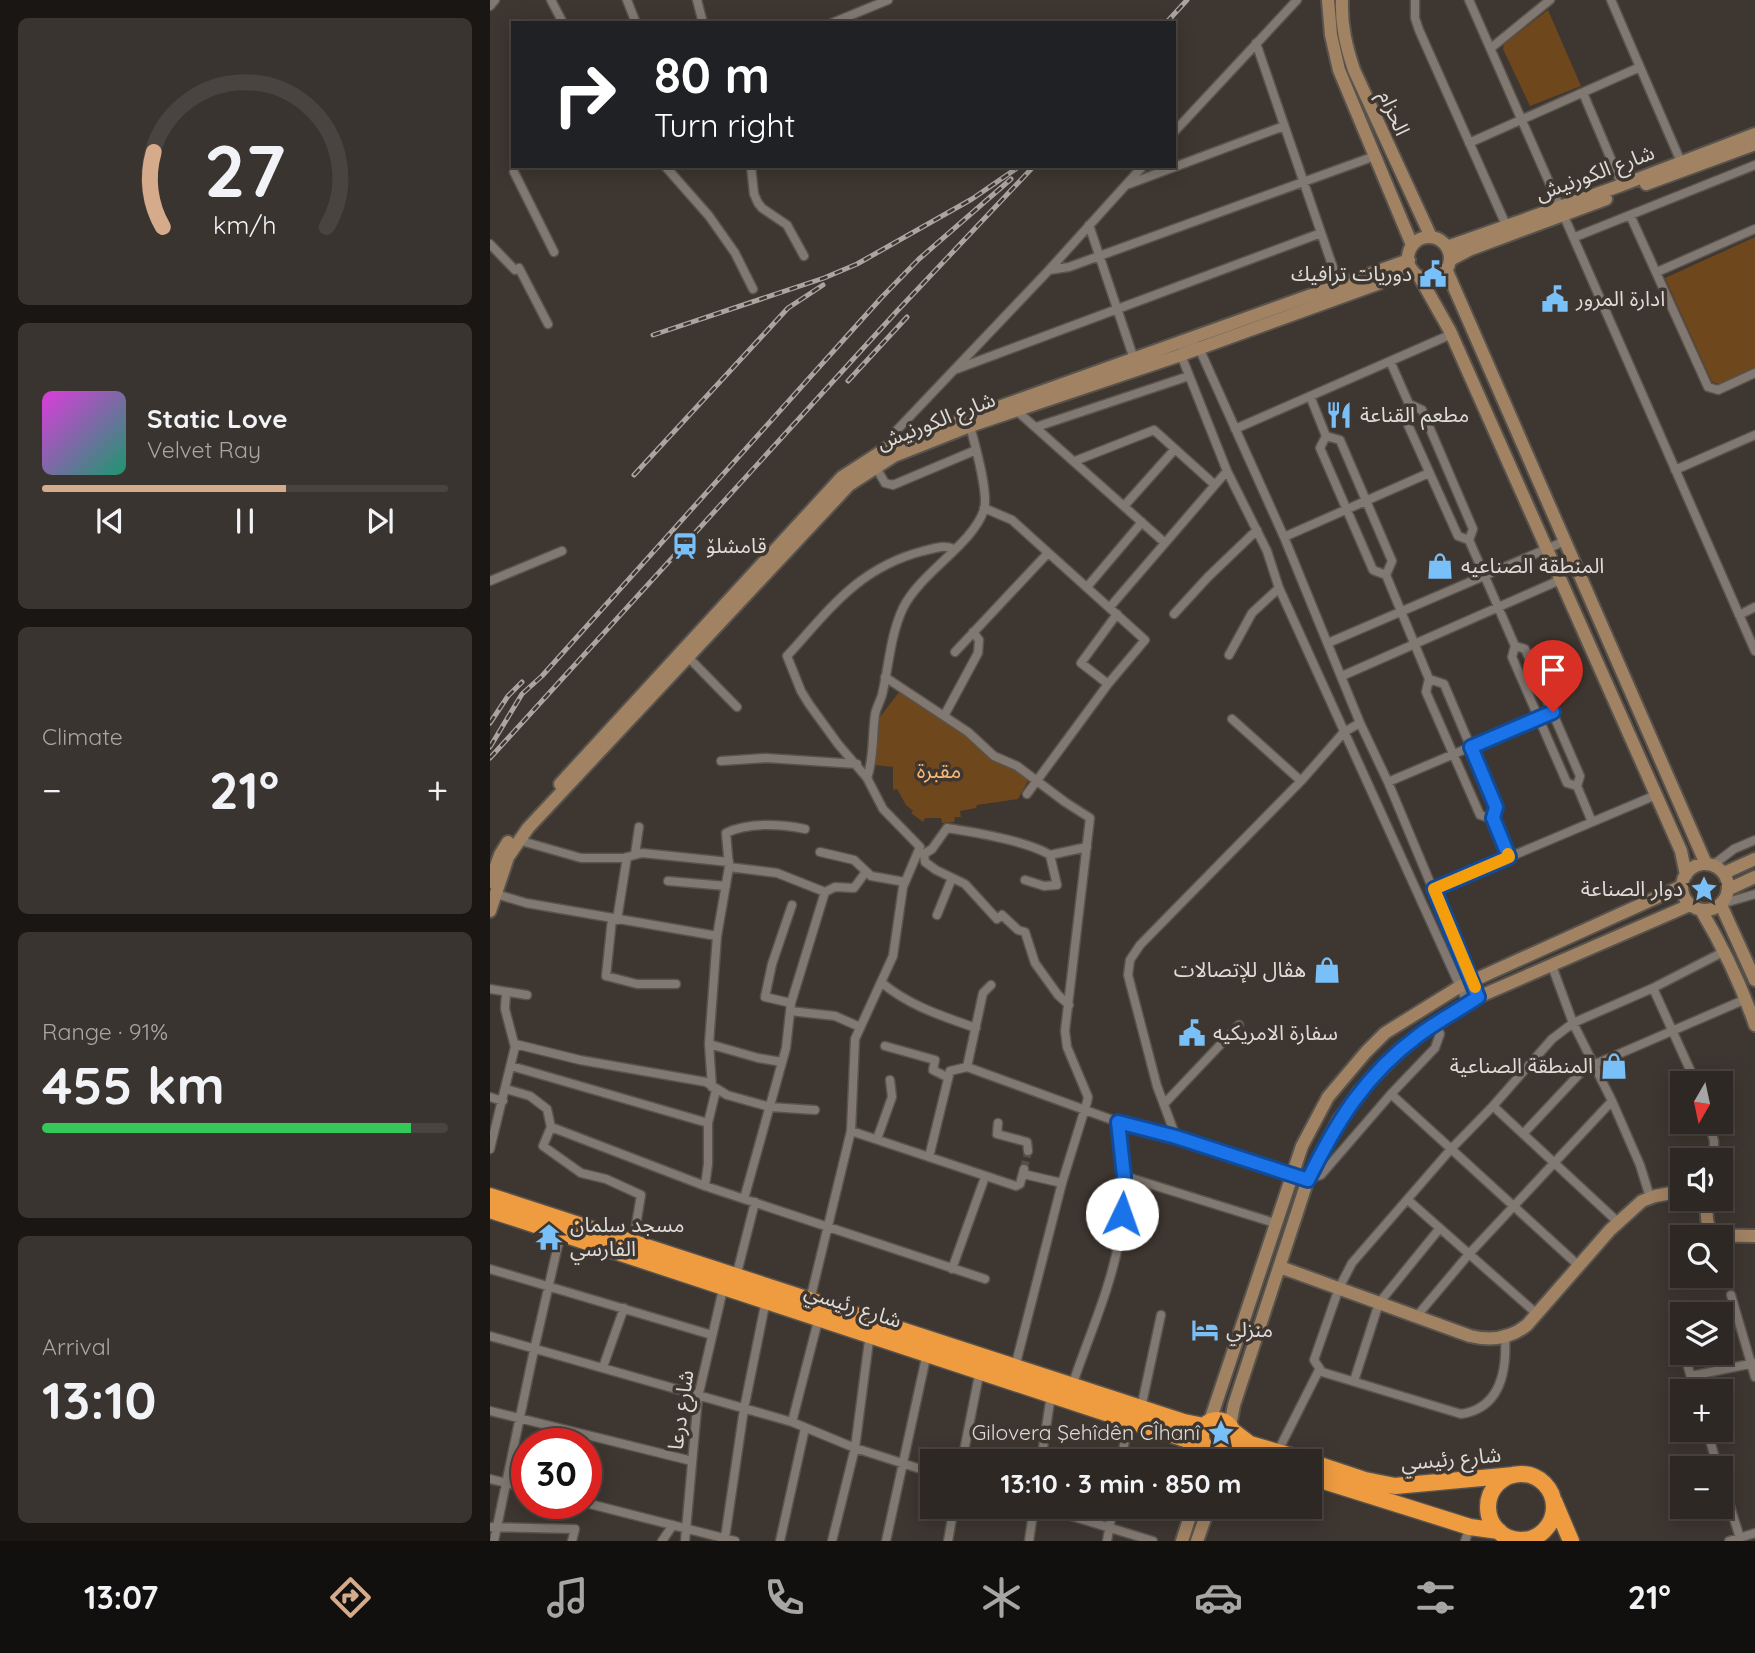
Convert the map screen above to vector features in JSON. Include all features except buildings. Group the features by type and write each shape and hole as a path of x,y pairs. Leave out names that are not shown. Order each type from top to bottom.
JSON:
{"highway":[{"name":"شارع رئيسي","path":"490,1196 633,1243 730,1281 766,1300 813,1308 870,1333 927,1353 1051,1393 1135,1413 1207,1424 1221,1420 1250,1444 1270,1449"},
{"name":"شارع رئيسي","path":"490,1210 1072,1386 1135,1413 1206,1449"},
{"path":"1207,1424 1200,1435 1211,1449"},
{"path":"1221,1449 1232,1442 1231,1429"},
{"name":"شارع رئيسي","path":"1322,1465 1365,1480 1395,1486 1523,1474 1537,1478 1548,1488 1571,1541"},
{"name":"شارع رئيسي","path":"1467,1534 1477,1514 1488,1506 1494,1488 1505,1478 1514,1475"},
{"name":"شارع رئيسي","path":"1322,1481 1467,1534 1509,1537 1531,1538 1546,1527 1553,1510 1552,1496"},
{"path":"1488,1506 1490,1520 1509,1537"}],"street":[{"path":"490,6 495,0"},
{"path":"551,0 562,21"},
{"path":"628,0 635,21"},
{"path":"697,0 702,21"},
{"path":"837,21 888,0"},
{"path":"1176,130 1297,0"},
{"path":"1328,0 1334,55 1412,246 1414,269 1452,334 1681,851 1683,893 1696,907 1725,951 1755,1025"},
{"name":"الحزام","path":"1342,0 1341,16 1345,42 1354,70 1431,237"},
{"path":"1415,0 1415,18 1419,30 1506,225"},
{"path":"1469,0 1755,651"},
{"path":"1611,0 1681,162"},
{"path":"1491,48 1545,1"},
{"path":"1256,43 1339,285"},
{"path":"1469,143 1640,67"},
{"path":"1583,93 1622,185"},
{"path":"1176,166 1284,127"},
{"name":"شارع الكورنيش","path":"1448,259 1622,185 1755,134"},
{"name":"شارع الكورنيش","path":"1448,259 1506,225 1563,210 1755,144"},
{"path":"1049,270 1069,267 1375,156"},
{"path":"1575,237 1755,165"},
{"path":"667,168 709,216 735,253 754,289"},
{"path":"751,168 754,194 758,203 787,225 804,256"},
{"path":"892,451 896,431 1049,270 1141,168"},
{"path":"1125,185 1172,168"},
{"path":"514,172 554,252"},
{"path":"1630,215 1708,387 1718,390 1755,373"},
{"path":"1089,225 1134,359"},
{"path":"1657,272 1755,229"},
{"path":"954,370 1321,233"},
{"path":"1412,246 1420,239 1431,237 1443,242 1565,541 1714,867 1728,889 1721,904"},
{"path":"490,244 515,270 519,268 548,324"},
{"path":"1414,269 1434,278 1448,259"},
{"name":"شارع الكورنيش","path":"490,911 500,855 514,834 842,477 892,451 1186,340 1339,285 1414,269"},
{"name":"شارع الكورنيش","path":"493,888 518,840 849,485 892,451 1181,355 1414,269"},
{"path":"1235,429 1452,334"},
{"path":"1186,340 1199,348 1284,537 1360,723 1473,982 1473,1000 1459,987 1279,588 1257,530 1227,471 1181,355 1186,340"},
{"path":"1390,361 1409,404 1422,410 1473,529 1469,540 1515,646 1511,657 1567,783 1577,786"},
{"path":"1036,427 1189,376"},
{"path":"1310,396 1326,436 1320,448 1373,570 1385,575 1401,611 1429,679 1426,692 1480,815 1493,818"},
{"path":"1409,404 1404,416 1429,473 1458,536 1469,540"},
{"path":"1017,411 1165,543"},
{"path":"867,778 871,766 875,712 882,698 889,649 903,608 919,583 974,527 984,508 970,426"},
{"path":"1075,461 1154,430 1215,485"},
{"path":"1675,470 1755,435"},
{"path":"1326,436 1340,440 1392,561 1385,575"},
{"path":"1125,505 1175,449"},
{"path":"876,466 885,483 893,485 976,450"},
{"path":"1110,607 1227,471"},
{"path":"1284,537 1429,473"},
{"path":"984,508 1012,520 1145,640 1108,684 1027,794"},
{"path":"1087,587 1142,522"},
{"path":"1174,614 1257,530"},
{"path":"1328,643 1565,541"},
{"path":"954,549 944,546 879,567 850,588 787,656 809,704 867,778 883,809 920,847 925,862 965,884 997,919 1002,915 1025,933 1035,963 1058,995 1069,1005"},
{"path":"490,581 562,551"},
{"path":"955,652 1048,553"},
{"path":"1342,676 1560,580"},
{"path":"1228,655 1252,612 1279,588"},
{"path":"1739,615 1755,607"},
{"path":"1108,684 1081,663 1118,614"},
{"path":"944,716 978,653 979,640 973,632"},
{"path":"1515,646 1525,649 1553,712 1580,776 1577,786 1592,822"},
{"path":"688,657 737,707"},
{"path":"885,677 968,732 993,756 1017,766 1090,818 1065,1040 1088,1097 1062,1183 1015,1367"},
{"path":"1429,679 1444,684 1496,807 1493,818 1509,857"},
{"path":"1388,782 1553,712"},
{"path":"1232,719 1301,781"},
{"path":"1176,1137 1164,1104 1128,975 1130,960 1140,945 1301,781 1344,732 1360,723"},
{"path":"721,761 766,758 857,764"},
{"path":"1434,889 1656,795"},
{"path":"705,1186 708,1123 714,1088 709,1044 717,936 729,864 726,833 786,825 805,829"},
{"path":"639,827 614,919 606,976 637,984 676,984"},
{"path":"792,1422 828,1226 851,1131 855,1039 893,956 905,882 921,853 932,849 947,828 993,836 1042,850 1049,855 1057,885 1044,886 1025,880"},
{"path":"518,840 581,858 642,853 729,864 777,873 825,892"},
{"path":"1714,867 1734,849 1755,840"},
{"path":"1049,855 1087,847"},
{"path":"820,852 854,860 871,876 905,882"},
{"path":"1207,1424 1291,1174 1307,1135 1321,1108 1373,1044 1385,1033 1459,987 1684,881 1695,867 1714,867 1755,859"},
{"path":"744,1199 782,1062 791,1007 825,892 835,887 854,888 865,873"},
{"path":"1728,889 1755,877"},
{"path":"937,915 953,878"},
{"path":"668,881 726,886"},
{"path":"493,888 526,904 717,936"},
{"path":"1231,1429 1237,1394 1308,1180 1338,1121 1359,1092 1401,1050 1473,1000 1696,907 1712,909 1755,894"},
{"path":"1721,904 1755,980"},
{"path":"792,905 772,964 765,997 791,1007 835,1016 860,1027"},
{"path":"1279,1449 1319,1370 1314,1357 1339,1288 1352,1264 1451,1149 1552,1039 1573,1023 1653,988 1725,951"},
{"path":"1552,966 1573,1023 1640,1165 1650,1197"},
{"path":"881,982 920,1008 976,1028"},
{"path":"967,1067 983,993 991,985"},
{"path":"1653,988 1691,1071"},
{"path":"490,989 527,995"},
{"path":"490,1149 515,1044 505,1009 506,992"},
{"path":"1523,1134 1584,1069 1746,999"},
{"path":"929,1157 947,1077 950,1071 967,1067 1118,1122 1176,1137 1308,1180 1321,1175 1434,1048 1440,1034 1435,1024"},
{"path":"1164,1104 1239,1025"},
{"path":"515,1044 550,1054 706,1082 714,1088 770,1107 815,1110"},
{"path":"709,1044 782,1062"},
{"path":"885,1046 935,1060 933,1070 947,1077"},
{"path":"511,1066 708,1123"},
{"path":"877,1139 892,1097 890,1080"},
{"path":"506,1089 530,1096 547,1109 551,1127 542,1146 581,1173 606,1179 641,1195 633,1243"},
{"path":"1391,1094 1578,1265"},
{"path":"490,1097 503,1101"},
{"path":"1416,1317 1469,1254 1612,1101"},
{"path":"1493,1106 1619,1223"},
{"path":"1072,1386 1111,1275 1119,1241 1124,1176 1118,1122"},
{"path":"998,1123 997,1134 1027,1142 1028,1151"},
{"path":"551,1127 705,1186 985,1279"},
{"path":"851,1131 1017,1187 1023,1171 1062,1183"},
{"path":"1124,1176 1275,1223"},
{"path":"953,1269 985,1177"},
{"path":"1280,1267 1478,1338 1505,1337 1522,1329 1578,1265 1642,1202 1650,1197 1670,1193"},
{"path":"1408,1200 1537,1314"},
{"name":"شارع درعا","path":"684,1541 698,1397 712,1335 755,1202"},
{"path":"1707,1211 1706,1216 1712,1230 1723,1236 1751,1233"},
{"path":"1354,1381 1379,1303 1440,1228"},
{"path":"494,1541 494,1527 507,1483 561,1232"},
{"path":"490,1269 712,1335"},
{"path":"1731,1294 1755,1377"},
{"path":"725,1538 744,1409 766,1300"},
{"path":"603,1367 624,1308"},
{"path":"1124,1449 1161,1315"},
{"path":"832,1541 855,1448 870,1333"},
{"path":"490,1336 792,1422 855,1448 920,1469"},
{"path":"1319,1370 1461,1414 1472,1412 1488,1403 1497,1391 1505,1363 1505,1337"},
{"path":"886,1541 927,1353"},
{"path":"1691,1376 1753,1363"},
{"path":"1688,1365 1692,1379"},
{"path":"964,1449 980,1370"},
{"path":"1043,1449 1051,1393"},
{"path":"490,1411 692,1461"},
{"path":"780,1541 805,1428"},
{"path":"490,1479 511,1484"},
{"path":"602,1507 736,1541"},
{"path":"1733,1516 1740,1538"},
{"path":"948,1541 952,1519"},
{"path":"1029,1541 1032,1519"},
{"path":"1082,1519 1153,1541"},
{"path":"1107,1541 1111,1519"},
{"path":"1182,1541 1189,1519"},
{"path":"1197,1541 1205,1519"},
{"path":"662,1541 673,1525"},
{"path":"494,1527 575,1529 572,1541"},
{"path":"1729,1541 1755,1532"}],"green space":[{"path":"1548,10 1581,86 1530,106 1503,49 1504,44"},
{"path":"1755,237 1755,371 1722,385 1712,382 1665,278"},
{"name":"مقبرة","path":"899,692 963,730 1029,779 1018,799 977,805 976,808 960,811 961,817 955,817 954,822 942,823 941,818 925,818 923,822 911,813 913,811 906,805 897,789 893,790 893,767 875,765 880,717"}],"tunnel":[{"path":"1024,1169 1028,1151"}],"railway":[{"path":"1168,21 1187,0"},
{"path":"653,335 824,278 857,264 972,199 1017,168"},
{"path":"490,758 898,310 1032,168"},
{"path":"490,747 522,694 542,676 882,297 919,259 1011,179"},
{"path":"634,475 788,308 823,285"},
{"path":"848,381 907,317"},
{"path":"490,723 508,696 522,682"}],"slow traffic":[{"path":"1475,987 1434,889 1509,857 1508,854"}],"place":[{"name":"دوريات ترافيك","path":"1433,274"},
{"name":"ادارة المرور","path":"1555,299"},
{"name":"مطعم القناعة","path":"1339,415"},
{"name":"قامشلۆ","path":"685,546"},
{"name":"المنطقة الصناعيه","path":"1440,566"},
{"name":"دوار الصناعة","path":"1704,889"},
{"name":"هڤال للإتصالات","path":"1327,970"},
{"name":"سفارة الامريكيه","path":"1192,1033"},
{"name":"المنطقة الصناعية","path":"1614,1066"},
{"name":"مسجد سلمان الفارسي","path":"549,1237"},
{"name":"منزلي","path":"1205,1330"},
{"name":"Gilovera Şehîdên CÎhanî","path":"1221,1433"}],"route":[{"path":"1122,1214 1124,1176 1118,1122 1176,1137 1308,1180 1338,1121 1359,1092 1419,1035 1478,997 1434,889 1509,857 1493,818 1496,807 1471,747 1553,712"}]}
